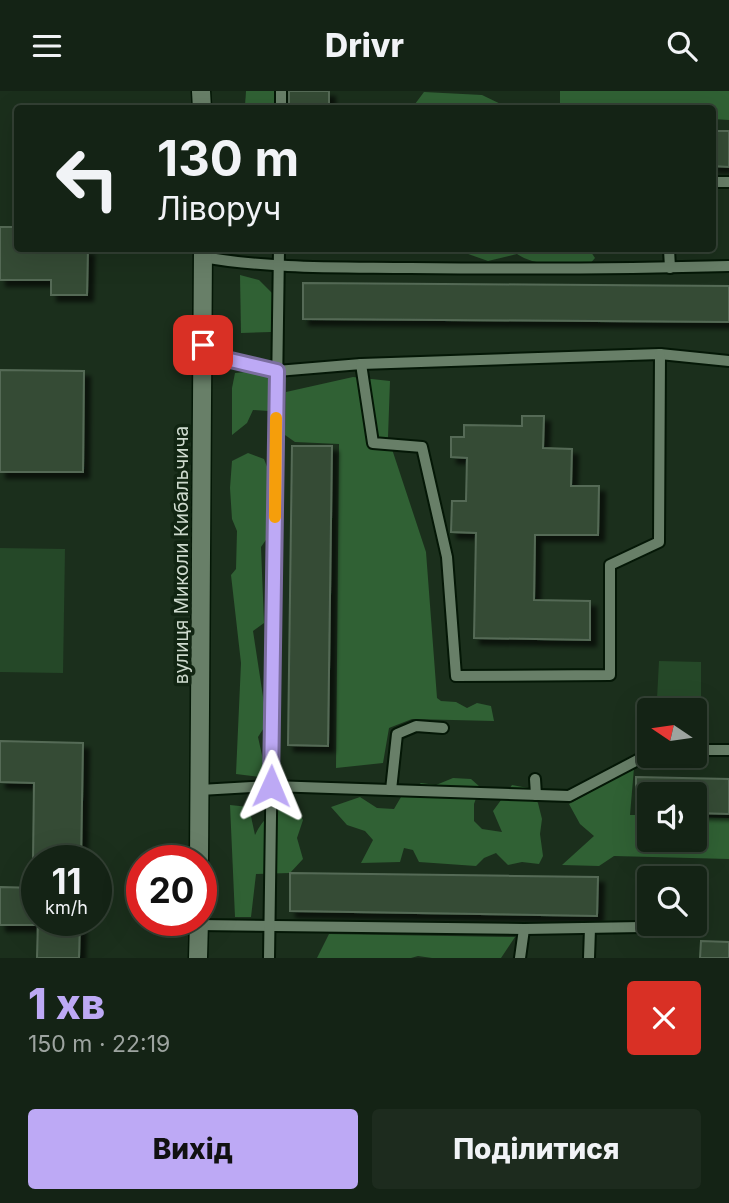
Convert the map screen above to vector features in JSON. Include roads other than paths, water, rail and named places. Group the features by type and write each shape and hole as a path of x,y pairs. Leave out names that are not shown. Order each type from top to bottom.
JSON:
{"street":[{"name":"вулиця Миколи Кибальчича","path":"200,845 203,253"},
{"path":"198,958 199,936"}],"lane":[{"path":"270,958 279,252"},
{"path":"669,252 670,268"},
{"path":"203,253 229,263 279,266 549,269 729,266"},
{"path":"203,345 226,359 277,371 361,364 660,354 729,361"},
{"path":"361,364 373,443 422,447 447,557 456,676 610,675 610,565 659,542 660,354"},
{"path":"391,790 397,734 416,726 443,728"},
{"path":"707,750 729,750"},
{"path":"200,790 271,786 569,796 637,760"},
{"path":"535,779 536,795"},
{"path":"217,924 524,929 637,927"},
{"path":"589,958 590,928"},
{"path":"520,958 524,929"}]}
